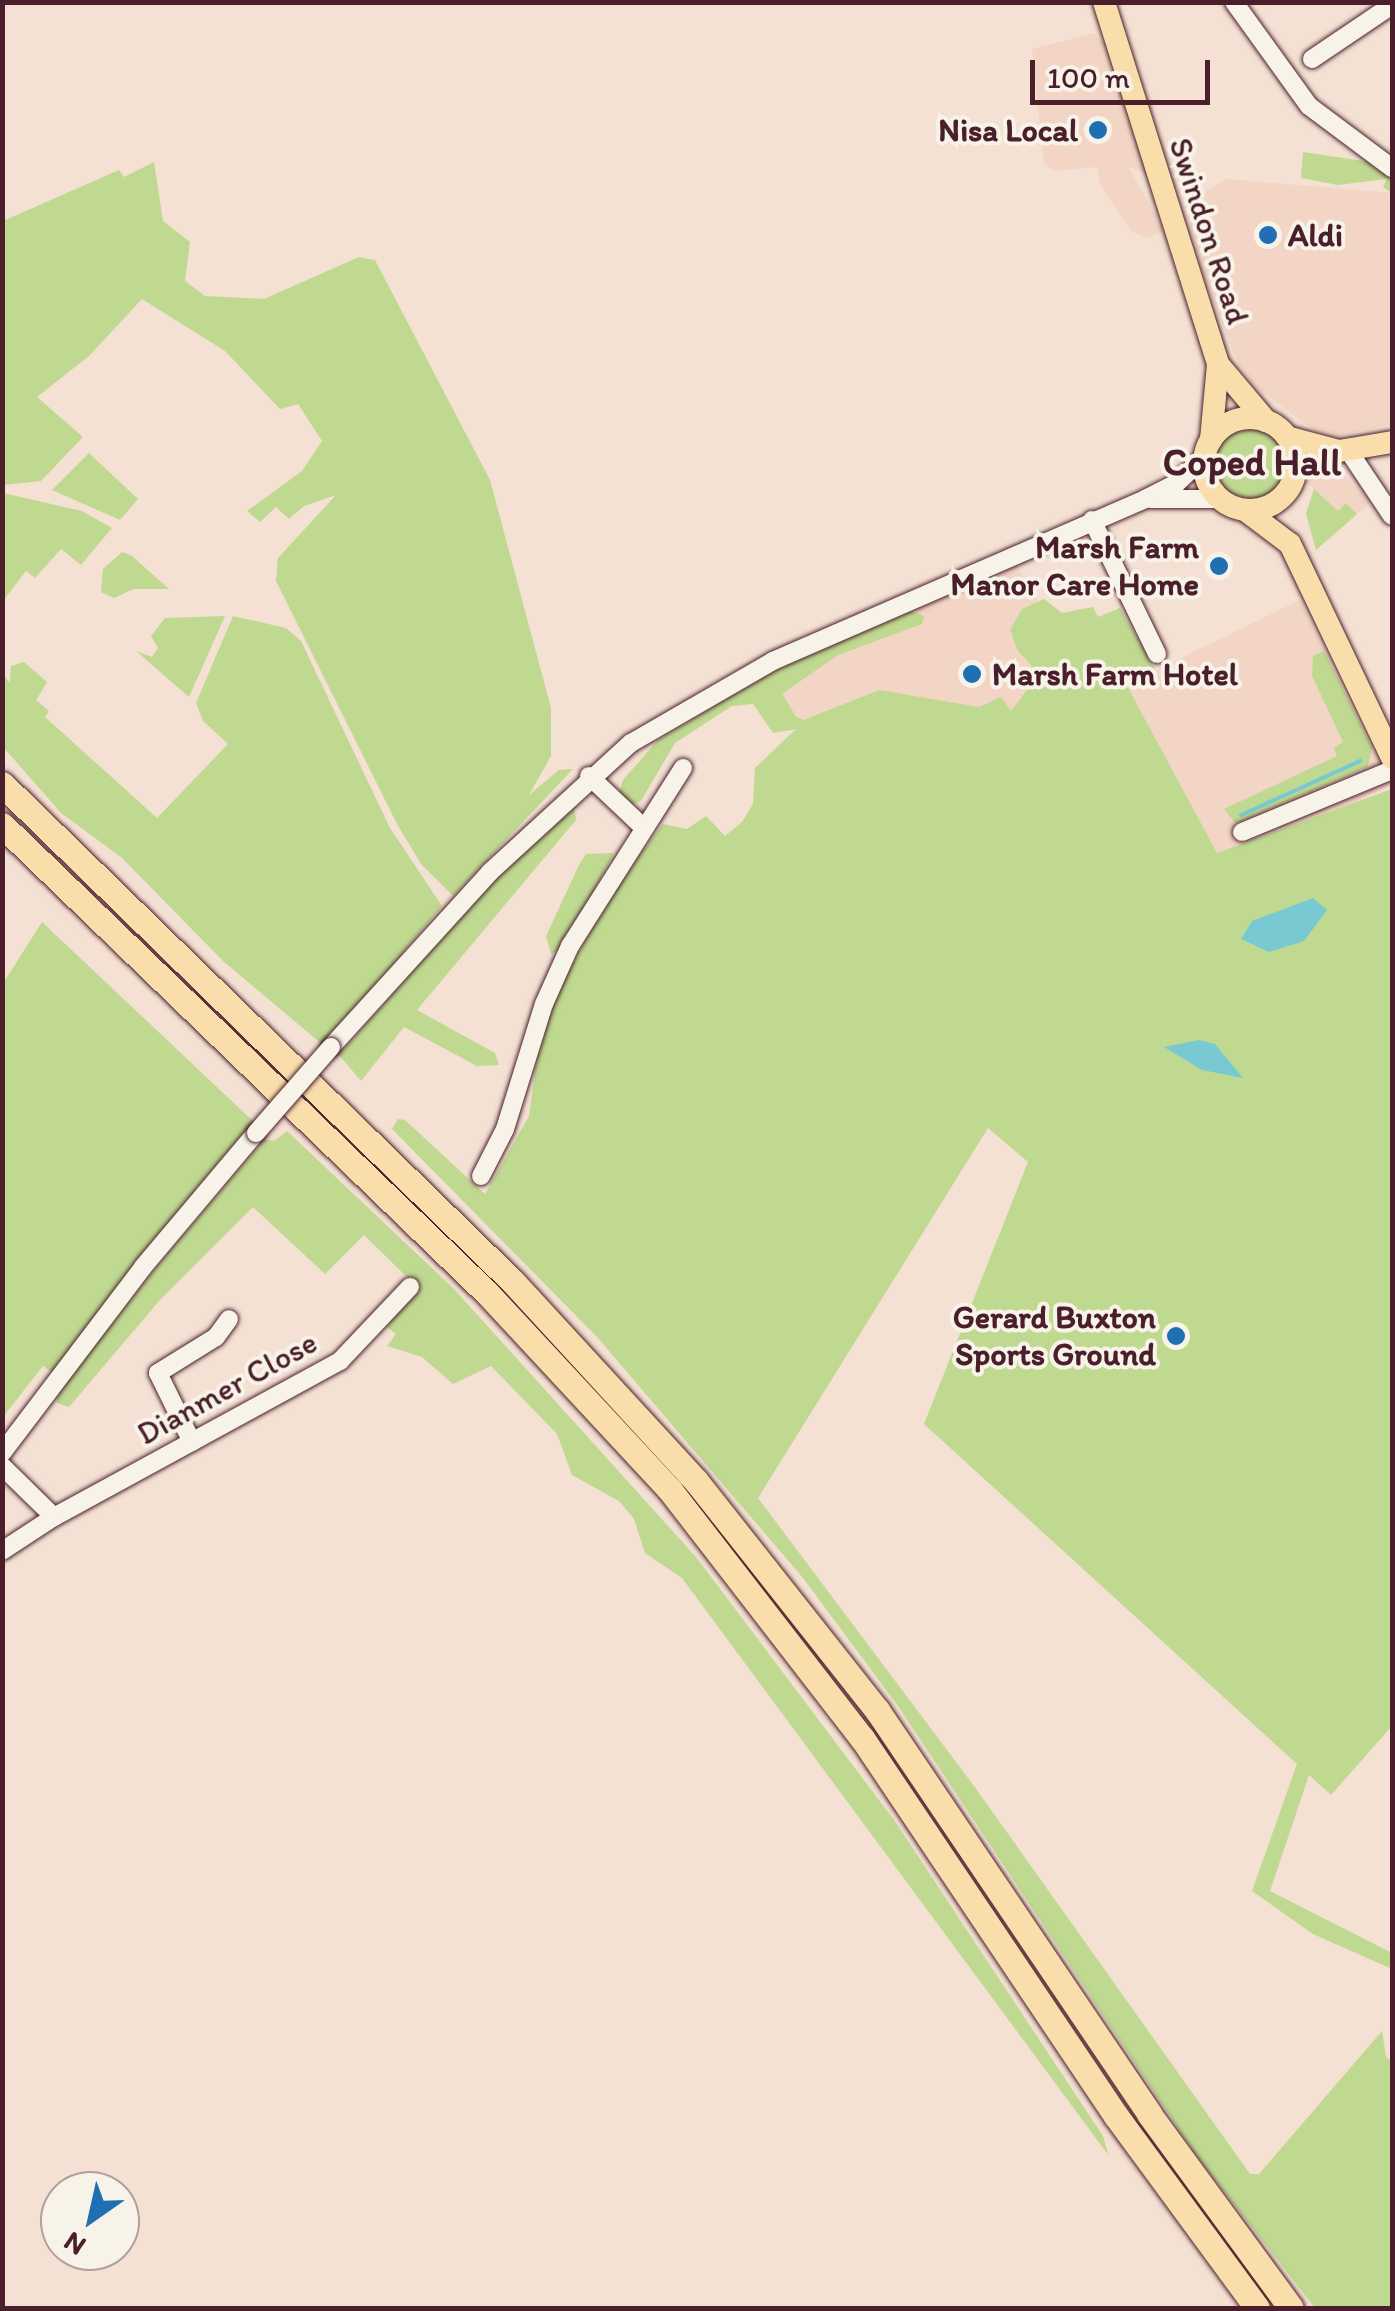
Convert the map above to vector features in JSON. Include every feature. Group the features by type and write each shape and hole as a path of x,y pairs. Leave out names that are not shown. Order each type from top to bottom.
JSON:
{"highway":[{"path":"2,784 513,1282 696,1482 876,1710 1149,2114 1292,2308"},
{"path":"2,824 488,1293 670,1490 862,1738 1116,2116 1257,2308"}],"main road":[{"name":"Swindon Road","path":"1104,2 1218,364 1266,421"},
{"name":"Swindon Road","path":"1208,448 1218,364"},
{"path":"1290,544 1244,510 1220,499 1207,480 1208,448 1235,421 1266,421 1287,437 1344,450 1392,442"},
{"path":"1287,437 1296,457 1290,486 1290,544 1392,758"},
{"path":"1244,510 1268,507 1290,486 1344,450"}],"street":[{"path":"1234,2 1309,106 1392,168"},
{"path":"1312,59 1392,6"},
{"path":"2,1453 256,1133 469,894 589,776 722,686 1092,520 1145,500 1208,448"},
{"path":"1344,450 1392,516"},
{"path":"1145,500 1220,499"},
{"path":"1092,520 1157,654"},
{"path":"480,1176 505,1129 559,968 683,768"},
{"path":"1242,832 1392,770"},
{"path":"589,776 643,828"},
{"name":"Dianmer Close","path":"2,1551 54,1517 340,1361 410,1287"},
{"path":"192,1442 158,1374 216,1336 229,1319"},
{"path":"2,1466 54,1517"}],"shaded area":[{"path":"1094,33 1108,47 1148,175 1128,166 1164,231 1147,238 1131,231 1100,184 1097,167 1054,171 1044,163 1032,49"},
{"path":"1226,179 1392,193 1392,424 1335,437 1315,431 1254,386 1239,365 1202,272 1188,217 1191,200"},
{"path":"1331,462 1371,502 1316,550 1306,514 1314,489 1306,482"},
{"path":"1016,564 1059,635 1053,687 1009,714 878,690 802,720 788,707 780,691 853,634"},
{"path":"1300,600 1390,785 1217,870 1127,685"}],"green space":[{"path":"1303,152 1370,162 1392,176 1392,193 1383,187 1387,179 1338,185 1301,178"},
{"path":"154,162 163,221 190,242 185,281 205,296 264,299 359,257 375,260 490,480 551,708 551,756 529,795 559,770 573,769 453,896 421,864 397,824 276,581 278,558 336,495 304,506 289,519 276,507 260,522 247,511 302,471 322,441 298,404 280,409 225,351 142,299 89,356 37,397 83,437 41,481 3,485 3,221 119,170 124,177"},
{"path":"1251,428 1265,430 1277,438 1285,450 1285,478 1277,490 1265,498 1251,500 1237,498 1225,490 1217,478 1215,464 1217,450 1225,438 1237,430"},
{"path":"89,453 138,499 120,520 52,490"},
{"path":"1314,489 1338,511 1346,503 1357,514 1316,550 1306,514"},
{"path":"3,493 82,511 112,528 81,565 61,549 35,578 26,571 3,601"},
{"path":"122,552 132,556 169,589 134,589 114,598 101,592 103,569"},
{"path":"1044,599 1062,613 1093,607 1098,617 1120,608 1155,669 1126,684 1217,853 1392,789 1392,1726 1331,1795 1309,1775 1270,1891 1392,1953 1392,1969 1313,1934 1252,1891 1297,1764 924,1424 1028,1162 988,1128 758,1498 974,1786 1250,2174 1259,2174 1382,2031 1386,2057 1392,2061 1392,2308 1315,2308 1198,2158 898,1706 803,1578 597,1337 392,1129 398,1119 405,1120 485,1194 529,1116 540,1035 561,984 613,891 663,824 687,829 706,816 725,836 742,822 753,804 755,768 796,729 773,733 753,704 732,706 675,743 641,801 632,804 619,793 623,780 658,740 782,666 908,610 924,616 922,624 838,655 782,694 796,716 803,720 879,690 979,707 1001,697 1011,711 1027,690 1048,683 1018,651 1010,630 1022,609"},
{"path":"225,616 189,697 136,651 152,657 158,648 151,636 165,618"},
{"path":"233,616 286,628 301,641 390,828 442,906 324,1046 223,961 122,858 61,813 3,747 2,673 10,683 11,666 24,662 47,682 36,700 49,711 45,717 157,818 228,744 203,721 196,703"},
{"path":"1324,651 1372,748 1368,767 1235,823 1224,809 1337,756 1334,748 1343,742 1312,676 1313,656"},
{"path":"574,805 576,820 417,1010 495,1053 499,1065 477,1066 404,1027 361,1081 339,1055 491,882"},
{"path":"614,853 565,946 551,954 546,936 580,863 586,854"},
{"path":"42,922 255,1123 53,1373 43,1366 3,1417 2,985"},
{"path":"287,1131 454,1289 696,1557 894,1820 1103,2136 1109,2156 682,1578 645,1553 634,1519 619,1501 572,1475 557,1434 491,1366 453,1384 422,1357 387,1346 396,1334 387,1327 417,1287 364,1235 325,1274 253,1207 160,1300 69,1407 57,1403 56,1394 164,1258 265,1139 274,1141"}],"water":[{"path":"1313,898 1327,910 1304,941 1269,952 1241,939 1252,921"},
{"path":"1199,1040 1215,1044 1243,1078 1202,1070 1164,1047"}],"waterway":[{"path":"1241,815 1360,761"}],"place":[{"name":"Nisa Local","path":"1098,130"},
{"name":"Aldi","path":"1268,235"},
{"name":"Marsh Farm Manor Care Home","path":"1219,566"},
{"name":"Marsh Farm Hotel","path":"972,674"},
{"name":"Gerard Buxton Sports Ground","path":"1176,1336"}],"district":[{"name":"Coped Hall","path":"1252,463"}]}
